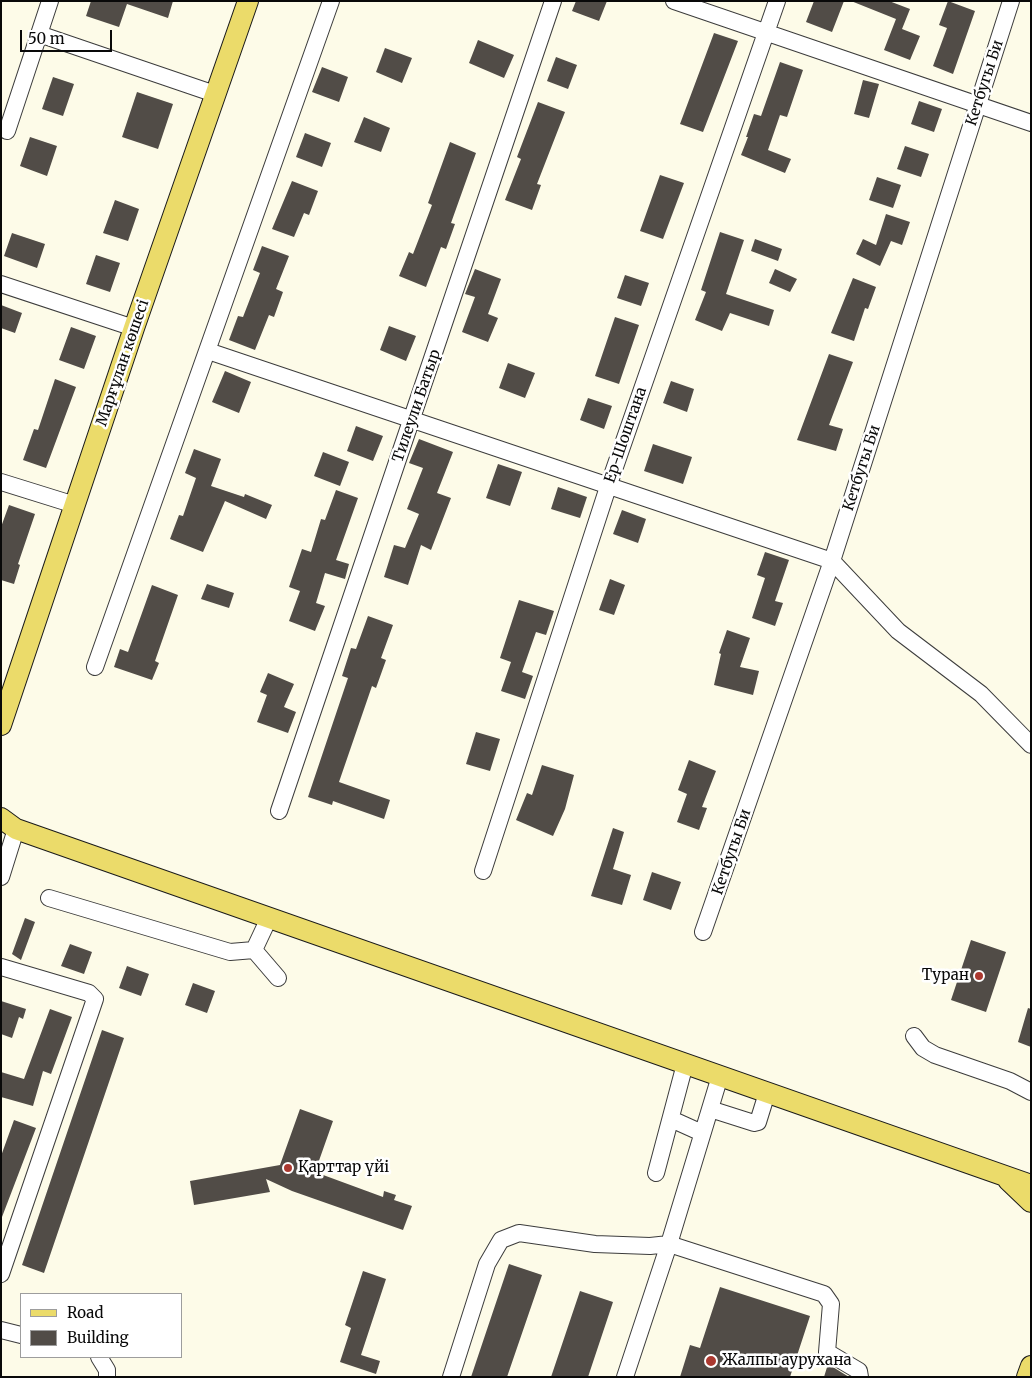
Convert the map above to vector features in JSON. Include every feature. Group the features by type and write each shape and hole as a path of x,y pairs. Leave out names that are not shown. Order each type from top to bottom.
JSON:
{"main road":[{"name":"Марғұлан көшесі","path":"1,725 7,689 75,505 134,328 248,1"},
{"path":"5,822 269,918 1031,1185"},
{"path":"1001,1174 1031,1202"},
{"path":"1027,1377 1031,1366"}],"street":[{"path":"7,131 50,1"},
{"path":"95,667 331,1"},
{"name":"Тилеули Батыр","path":"279,810 553,1"},
{"path":"674,1 1031,123"},
{"name":"Ер-Шоштана","path":"483,871 608,487 778,1"},
{"name":"Кетбугы Би","path":"703,932 832,561 1011,1"},
{"path":"39,34 215,94"},
{"path":"1,284 134,328"},
{"path":"208,351 832,561 898,631 981,694 1031,745"},
{"path":"1,482 75,505"},
{"path":"1,876 5,822"},
{"path":"49,898 230,952 254,950"},
{"path":"254,950 269,918"},
{"path":"254,950 278,978"},
{"path":"1,967 89,994 95,999 1,1274"},
{"path":"914,1036 923,1048 935,1056 1010,1081 1031,1092"},
{"path":"656,1173 685,1064"},
{"path":"625,1377 670,1244 720,1076"},
{"path":"710,1109 754,1123 758,1122 767,1093"},
{"path":"671,1119 702,1133"},
{"path":"450,1377 488,1264 500,1240 520,1232 595,1244 650,1246 670,1244 824,1294 831,1304 828,1352 859,1371 860,1377"},
{"path":"1,1330 20,1334"},
{"path":"100,1358 107,1370 107,1377"}],"building":[{"path":"91,1 173,1 168,18 127,4 119,27 86,16"},
{"path":"576,1 607,1 599,21 572,11"},
{"path":"814,1 844,1 832,32 806,22"},
{"path":"851,1 889,1 910,9 902,29 920,36 910,60 884,50 896,19"},
{"path":"948,1 975,11 953,74 933,66 947,28 939,25"},
{"path":"714,33 738,41 703,132 680,124"},
{"path":"478,40 514,55 504,78 469,63"},
{"path":"385,48 412,58 402,83 376,72"},
{"path":"556,57 577,65 568,89 547,81"},
{"path":"780,62 803,70 787,117 780,115 768,150 791,159 785,173 741,155 754,114 761,116"},
{"path":"322,67 348,77 339,102 312,92"},
{"path":"53,77 74,84 63,116 42,109"},
{"path":"863,80 879,84 869,118 854,114"},
{"path":"137,92 173,104 158,149 122,137"},
{"path":"919,101 942,109 934,132 911,124"},
{"path":"538,102 565,112 537,184 541,185 532,210 505,200 521,159 517,157"},
{"path":"364,117 390,128 381,152 354,142"},
{"path":"305,133 331,143 322,167 296,157"},
{"path":"30,137 57,146 47,176 20,166"},
{"path":"450,142 476,153 451,223 455,224 446,249 441,247 426,287 399,276 409,252 413,254 432,205 428,203"},
{"path":"905,146 929,154 921,177 897,169"},
{"path":"660,175 684,183 663,239 640,231"},
{"path":"877,177 901,185 893,208 869,200"},
{"path":"292,181 318,191 309,215 304,213 294,237 272,229"},
{"path":"115,200 139,209 128,241 103,233"},
{"path":"886,214 910,222 902,245 891,241 880,266 856,254 863,239 876,245"},
{"path":"720,232 744,240 726,294 774,310 769,326 730,313 722,331 695,320 706,292 701,290"},
{"path":"12,233 45,244 37,268 4,256"},
{"path":"755,239 782,249 778,261 751,251"},
{"path":"262,246 289,256 276,289 283,292 274,317 269,315 255,350 229,340 238,316 243,317 260,273 253,270"},
{"path":"96,255 120,263 110,292 86,284"},
{"path":"475,269 501,279 488,314 498,318 488,342 462,332 475,297 465,294"},
{"path":"775,269 797,279 790,292 769,283"},
{"path":"625,275 649,283 641,306 617,298"},
{"path":"853,278 876,287 868,309 865,308 854,341 831,333"},
{"path":"1,305 22,313 15,333 1,328"},
{"path":"615,317 639,325 619,384 595,376"},
{"path":"389,326 416,336 406,361 380,350"},
{"path":"71,327 96,336 84,369 59,360"},
{"path":"829,354 853,362 829,425 843,429 836,451 797,440"},
{"path":"508,363 535,373 525,398 499,388"},
{"path":"225,371 251,382 239,413 212,402"},
{"path":"55,379 76,387 46,468 23,460 34,429 38,430"},
{"path":"671,381 694,389 687,412 663,403"},
{"path":"588,398 612,406 604,429 580,420"},
{"path":"356,426 383,436 373,461 347,451"},
{"path":"419,439 453,452 437,493 451,498 431,550 421,545 408,585 384,577 394,545 405,548 419,514 407,509 423,468 409,463"},
{"path":"653,444 692,457 683,484 644,471"},
{"path":"194,449 221,459 211,486 244,497 245,494 272,505 266,519 225,501 203,552 170,539 179,515 183,516 196,478 185,473"},
{"path":"323,452 349,462 340,486 314,476"},
{"path":"498,464 522,472 510,506 486,498"},
{"path":"558,487 587,497 580,518 551,509"},
{"path":"336,490 358,498 336,560 349,564 345,579 325,573 316,603 325,606 315,631 289,621 300,591 289,587 302,549 311,552 321,519 325,520"},
{"path":"9,505 35,514 18,564 20,565 14,584 1,580 1,527"},
{"path":"622,510 646,519 638,543 613,534"},
{"path":"765,552 789,560 775,601 783,603 775,626 752,618 765,578 757,575"},
{"path":"610,579 625,585 614,615 599,610"},
{"path":"207,584 234,593 229,608 201,599"},
{"path":"152,585 178,595 155,661 159,663 152,680 114,667 120,649 128,652"},
{"path":"519,600 554,611 546,635 536,632 522,672 533,676 525,699 501,691 511,662 500,658"},
{"path":"368,616 393,625 381,658 386,660 376,688 372,686 339,782 390,800 384,819 333,801 332,805 308,797 348,678 342,676 351,648 356,649"},
{"path":"727,630 750,638 740,667 759,671 753,695 714,685 721,654 719,653"},
{"path":"268,673 294,684 284,707 296,712 288,733 257,722 267,695 260,692"},
{"path":"476,732 500,739 490,771 466,764"},
{"path":"689,760 716,771 702,807 707,808 699,830 677,822 687,794 678,790"},
{"path":"542,765 574,775 565,809 553,836 516,820 527,793 532,795"},
{"path":"613,828 624,832 613,869 631,875 622,905 591,896"},
{"path":"652,872 681,882 671,910 643,900"},
{"path":"25,918 35,922 21,960 12,954"},
{"name":"Туран","path":"971,940 1006,952 986,1012 951,1000"},
{"path":"70,944 92,952 84,974 61,966"},
{"path":"127,966 149,974 141,996 119,988"},
{"path":"193,983 215,991 207,1013 185,1005"},
{"path":"1,1001 26,1009 23,1019 19,1017 12,1038 1,1034"},
{"path":"1028,1008 1031,1009 1031,1047 1018,1042"},
{"path":"50,1009 72,1017 51,1074 43,1071 33,1106 1,1097 1,1072 24,1079"},
{"path":"102,1030 124,1038 44,1273 22,1265"},
{"name":"Қарттар үйі","path":"300,1109 333,1121 315,1172 383,1197 384,1191 396,1195 394,1200 412,1206 403,1230 292,1191 266,1179 270,1192 194,1205 190,1181 280,1165"},
{"path":"14,1120 36,1128 2,1217 1,1156"},
{"path":"509,1264 542,1275 507,1377 471,1377"},
{"path":"363,1271 386,1279 361,1355 380,1361 376,1374 340,1362 351,1328 345,1325"},
{"path":"720,1287 810,1316 790,1377 680,1377 690,1345 700,1348"},
{"path":"580,1291 613,1302 588,1377 551,1377"},
{"name":"Жалпы аурухана","path":"828,1364 849,1377 824,1377"}],"place":[{"name":"Туран","path":"979,976"},
{"name":"Қарттар үйі","path":"288,1168"},
{"name":"Жалпы аурухана","path":"711,1361"}]}
